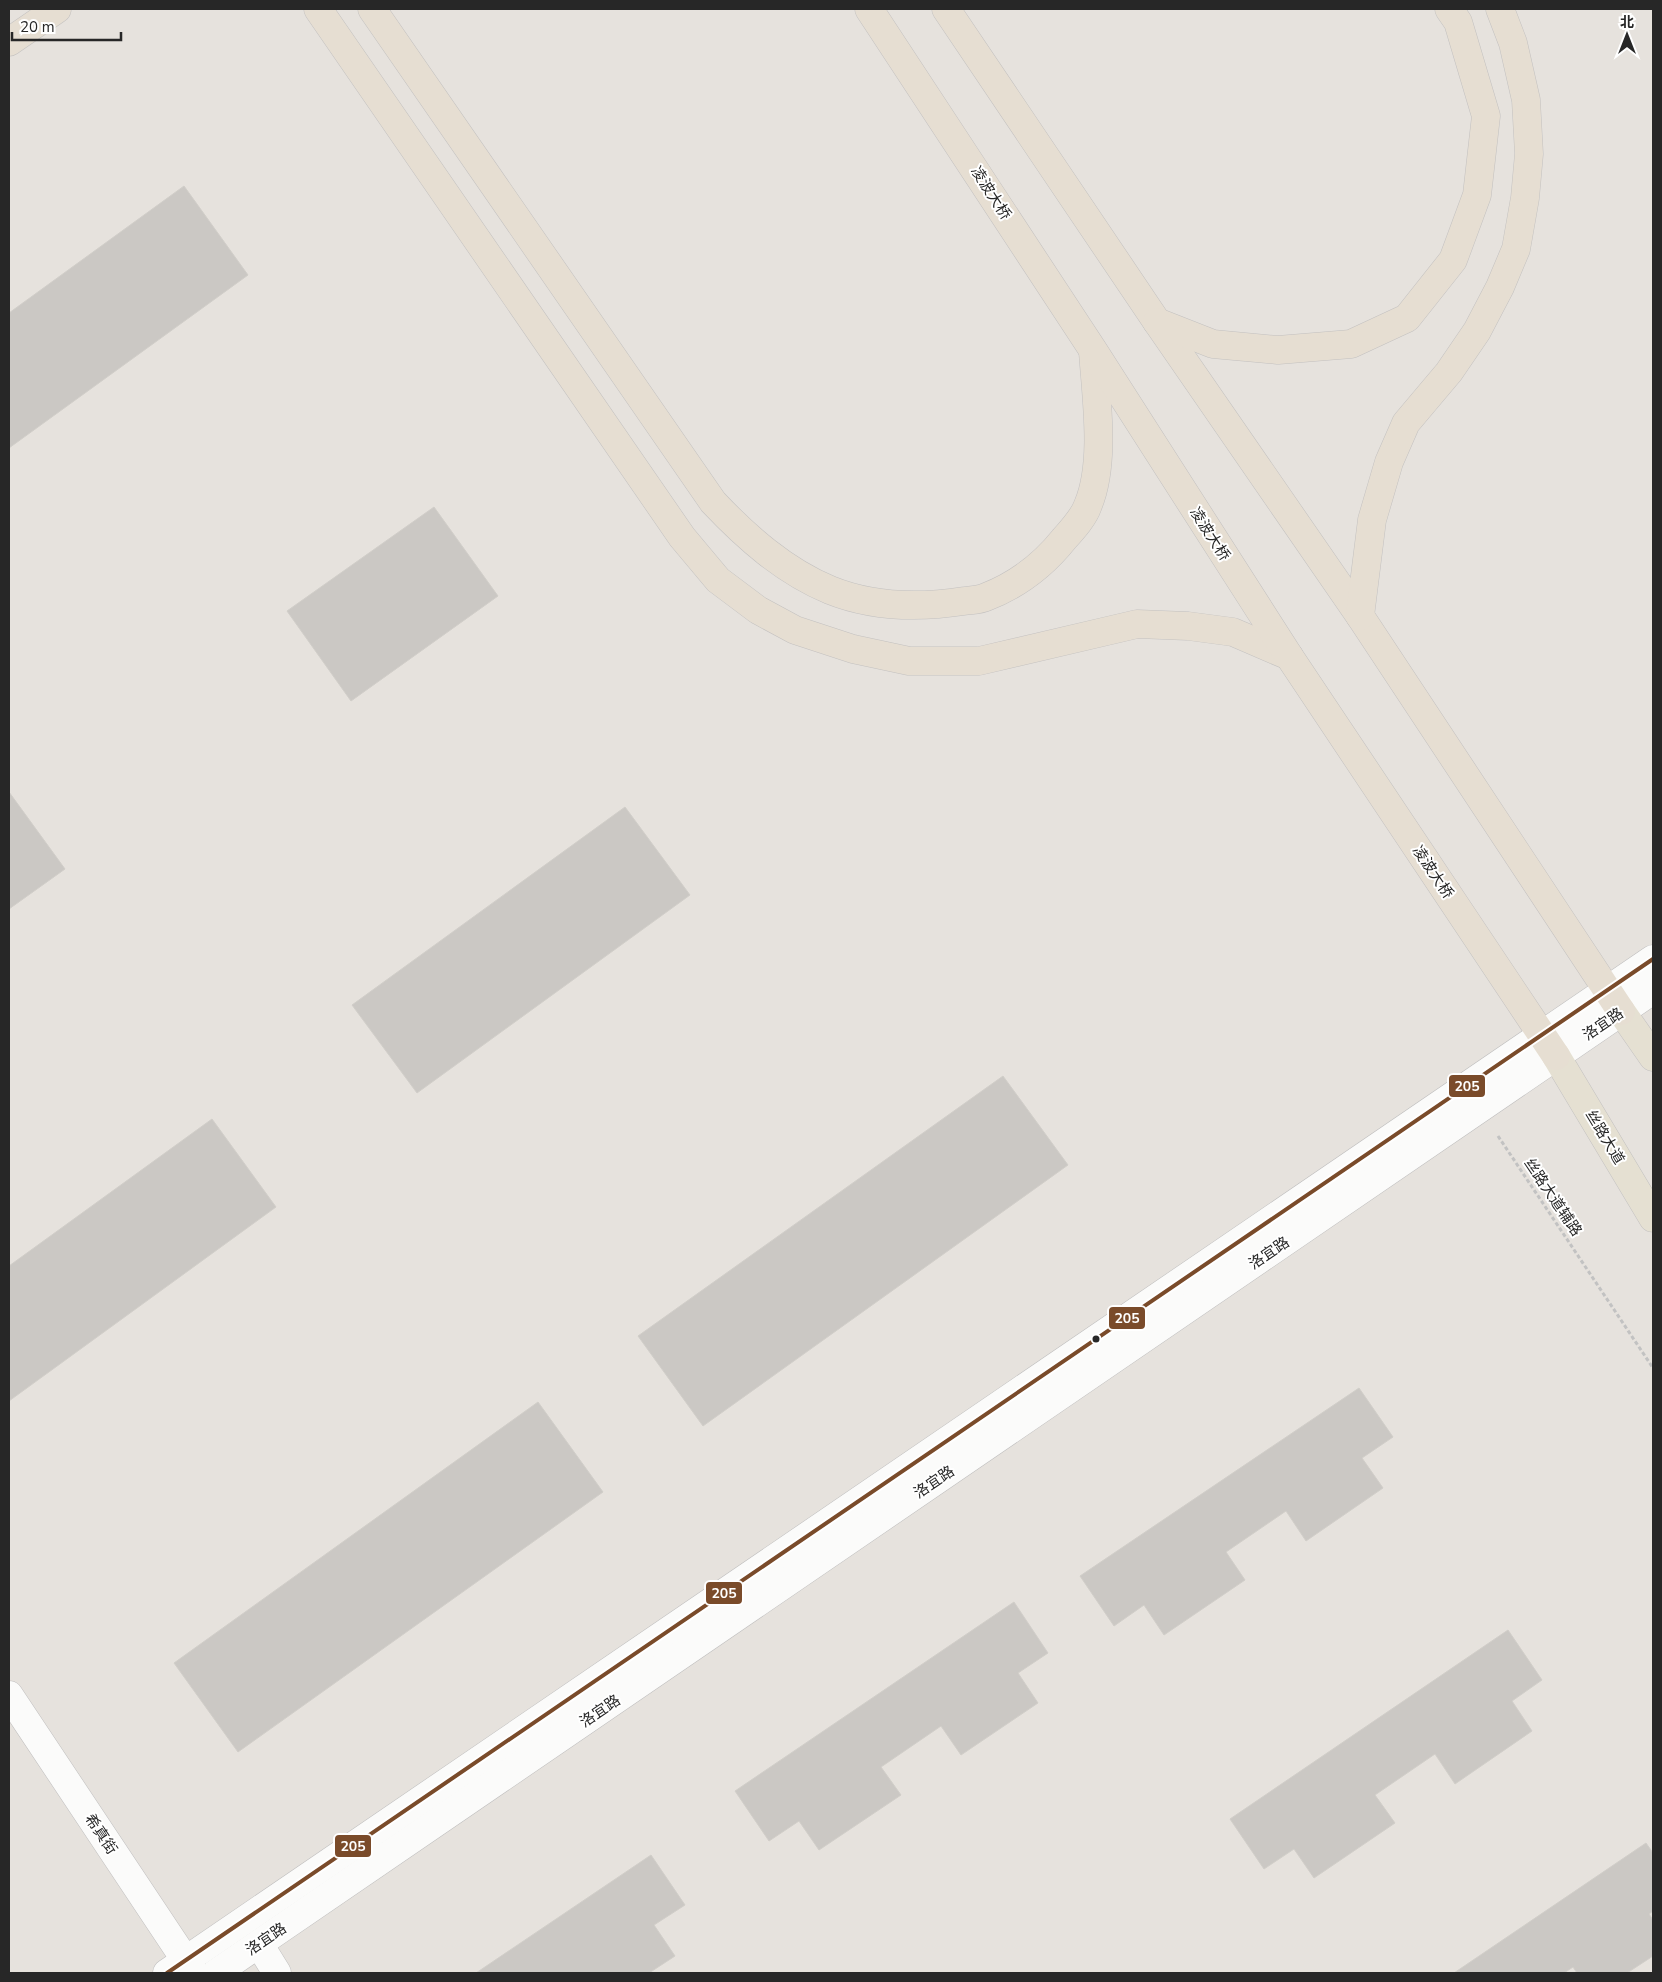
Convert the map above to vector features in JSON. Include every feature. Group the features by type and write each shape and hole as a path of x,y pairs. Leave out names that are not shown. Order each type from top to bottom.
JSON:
{"highway":[{"path":"9,42 57,9"},
{"path":"318,9 682,537 718,580 758,610 796,630 853,649 909,661 979,661 1137,624 1188,626 1233,632 1289,656"},
{"path":"372,9 713,502 743,534 783,564 830,590 882,604 938,605 985,598 1020,580 1049,558 1072,530 1088,506 1095,482 1099,436 1093,350"},
{"name":"凌波大桥","path":"869,9 1093,350 1289,656 1549,1045"},
{"path":"946,9 1157,322 1360,616 1614,1001"},
{"path":"1157,322 1213,344 1278,350 1351,344 1407,318 1453,260 1477,195 1486,116 1458,22 1449,9"},
{"path":"1360,616 1372,520 1389,462 1406,424 1449,372 1477,331 1500,287 1516,249 1525,198 1529,154 1526,100 1513,43 1500,9"}],"main road":[{"path":"1614,1001 1653,1057"},
{"name":"丝路大道","path":"1549,1045 1653,1218"}],"street":[{"name":"洛宜路","path":"182,1969 1614,1001 1653,959"},
{"name":"洛宜路","path":"1614,1001 1653,990"},
{"name":"洛宜路","path":"216,1973 1549,1045"},
{"name":"希真街","path":"9,1695 182,1969"},
{"path":"259,1944 277,1973"}],"path":[{"name":"丝路大道辅路","path":"1497,1134 1653,1368"}],"building":[{"path":"184,186 248,275 9,448 9,313"},
{"path":"434,507 498,596 351,701 287,611"},
{"path":"9,792 65,869 9,909"},
{"path":"625,807 690,895 417,1093 352,1005"},
{"path":"1003,1076 1068,1165 703,1426 638,1336"},
{"path":"212,1119 276,1207 9,1401 9,1266"},
{"path":"1359,1388 1393,1437 1362,1458 1383,1488 1306,1541 1286,1511 1226,1552 1245,1580 1164,1635 1144,1605 1114,1626 1080,1576"},
{"path":"538,1402 603,1492 238,1752 174,1663"},
{"path":"1014,1602 1048,1653 1018,1673 1038,1703 961,1755 941,1726 881,1767 901,1795 819,1850 799,1821 769,1841 735,1791"},
{"path":"1508,1630 1542,1680 1512,1701 1532,1731 1455,1784 1435,1754 1375,1795 1395,1823 1314,1878 1294,1849 1264,1869 1230,1819"},
{"path":"1646,1843 1653,1853 1653,1911 1649,1914 1653,1920 1653,1956 1627,1973 1577,1973 1573,1967 1564,1973 1454,1973"},
{"path":"651,1855 685,1905 654,1925 675,1956 649,1973 476,1973"}],"transit line":[{"name":"205","path":"167,1973 1653,959"}]}
